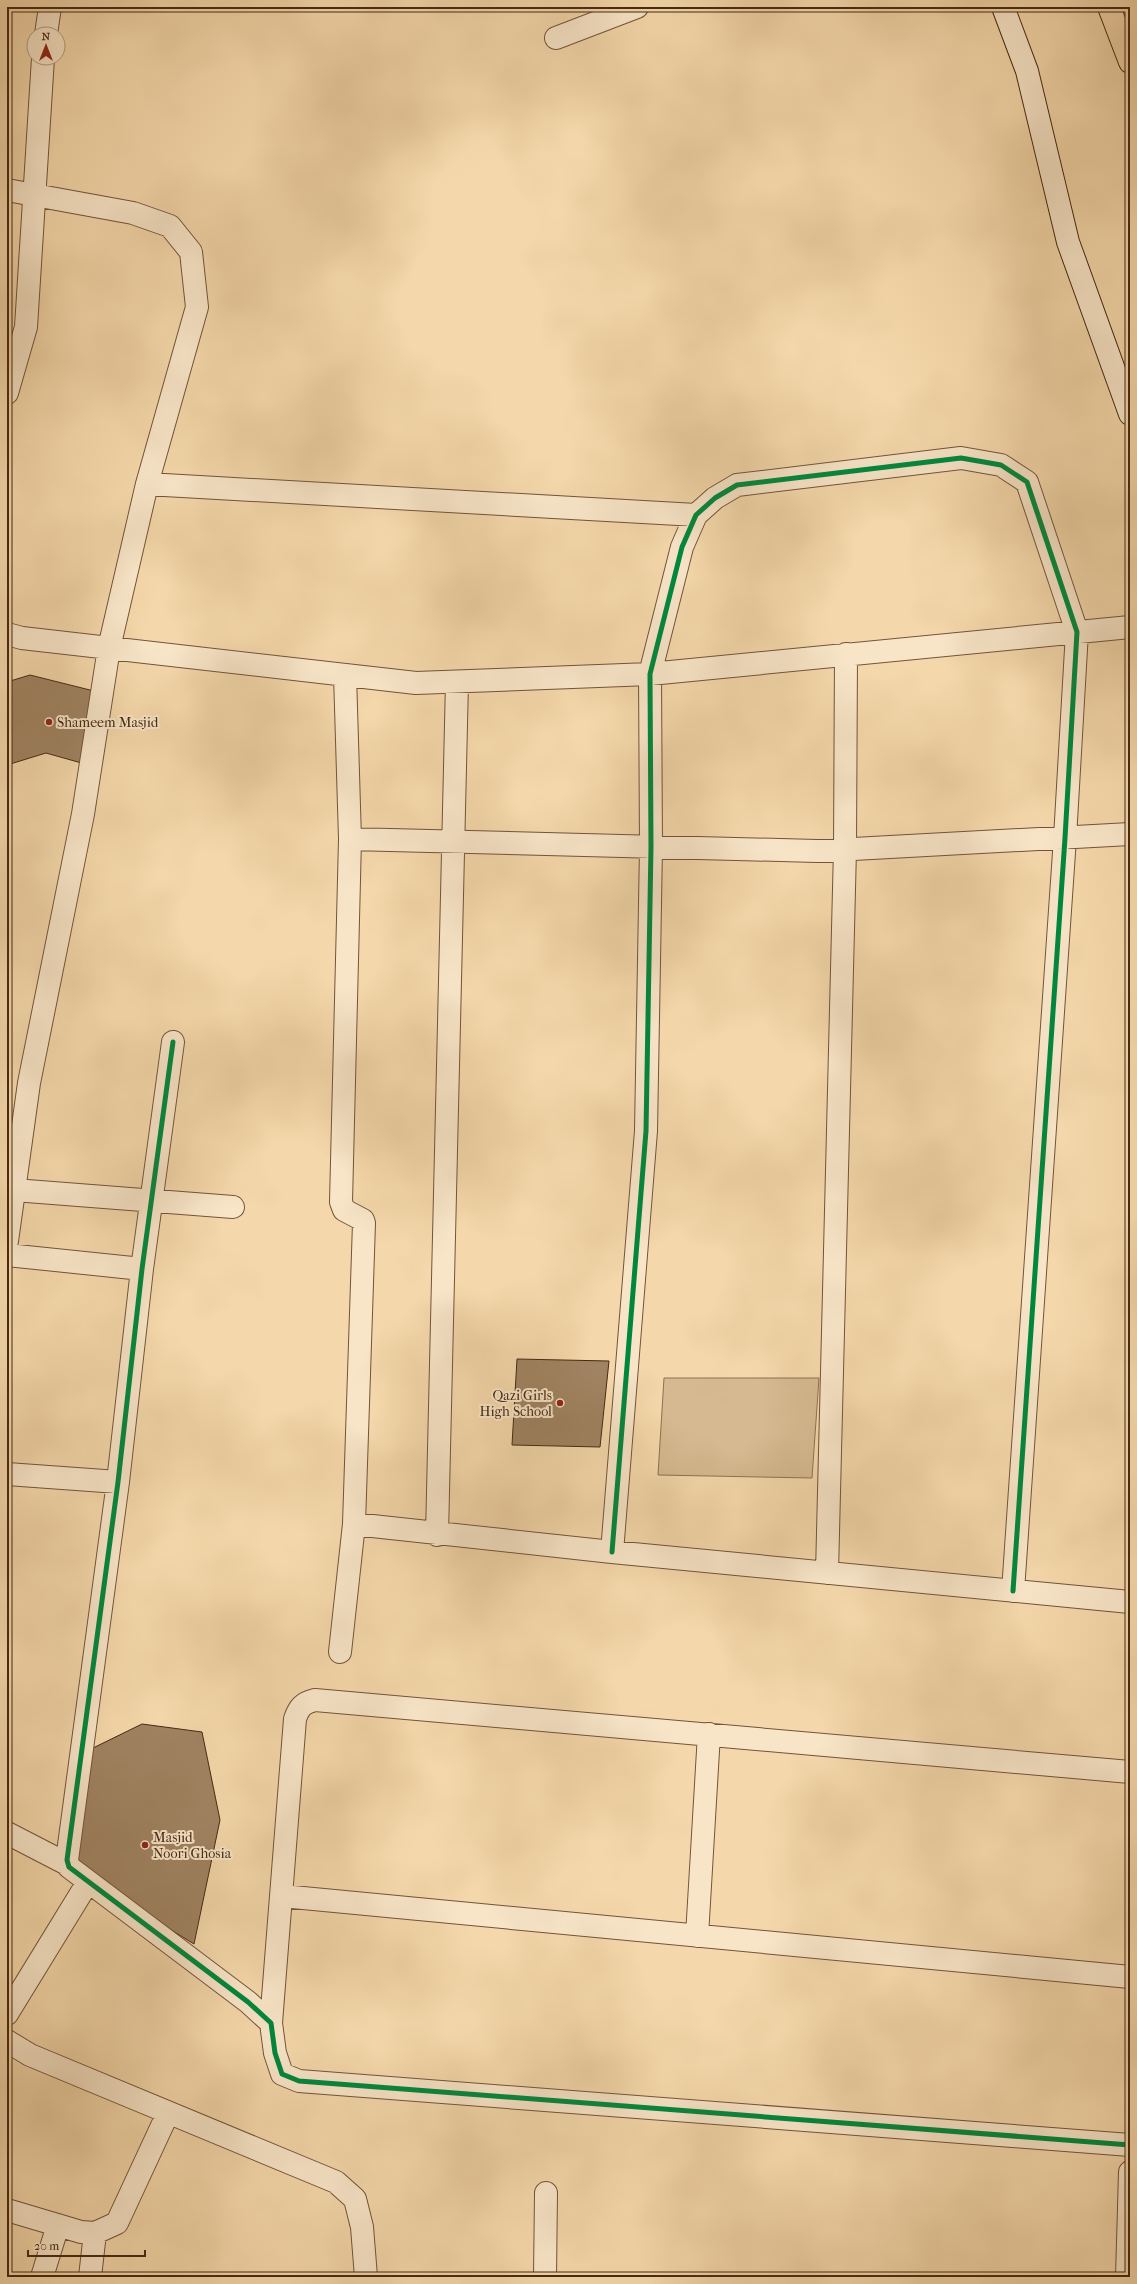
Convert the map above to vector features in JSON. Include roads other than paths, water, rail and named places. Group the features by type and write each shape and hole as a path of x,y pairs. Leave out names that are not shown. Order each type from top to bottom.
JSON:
{"main road":[{"path":"1109,7 1130,62"}],"street":[{"path":"47,26 50,7"},
{"path":"556,38 637,7"},
{"path":"1003,7 1027,71 1068,242 1130,414"},
{"path":"7,393 26,327 43,66"},
{"path":"7,190 133,213 170,226 191,252 197,307 147,484 109,648 83,814 29,1083 7,1241"},
{"path":"612,1552 646,1131 651,847 650,674 682,547 696,515 715,498 738,485 961,458 1001,465 1027,482 1077,632 1065,838 1013,1591"},
{"path":"147,484 696,515"},
{"path":"7,634 22,638 416,683 650,674 1130,627"},
{"path":"827,1573 845,849 846,654"},
{"path":"340,1652 354,1524 364,1223 363,1220 344,1210 342,1202 350,839 345,675"},
{"path":"437,1535 457,682"},
{"path":"350,839 817,851 1130,834"},
{"path":"67,1864 118,1482 142,1269 173,1042"},
{"path":"14,1190 152,1202 233,1207"},
{"path":"7,1255 142,1269"},
{"path":"7,1474 118,1482"},
{"path":"354,1524 437,1535 1130,1602"},
{"path":"1130,1772 315,1700 306,1702 299,1708 295,1719 271,2024 275,2053 282,2074 299,2081 1130,2145"},
{"path":"697,1936 708,1734"},
{"path":"7,1833 67,1864 88,1882 248,2002 271,2024"},
{"path":"7,2014 88,1882"},
{"path":"282,1896 1130,1977"},
{"path":"7,2041 30,2055 336,2182 355,2199 362,2227 366,2277"},
{"path":"7,2210 81,2232 95,2233 117,2223 168,2113"},
{"path":"1127,2277 1130,2172"},
{"path":"545,2277 546,2193"},
{"path":"42,2277 58,2225"},
{"path":"90,2277 95,2233"}],"place":[{"name":"Shameem Masjid","path":"49,722"},
{"name":"Qazi Girls High School","path":"560,1403"},
{"name":"Masjid Noori Ghosia","path":"145,1845"}]}
